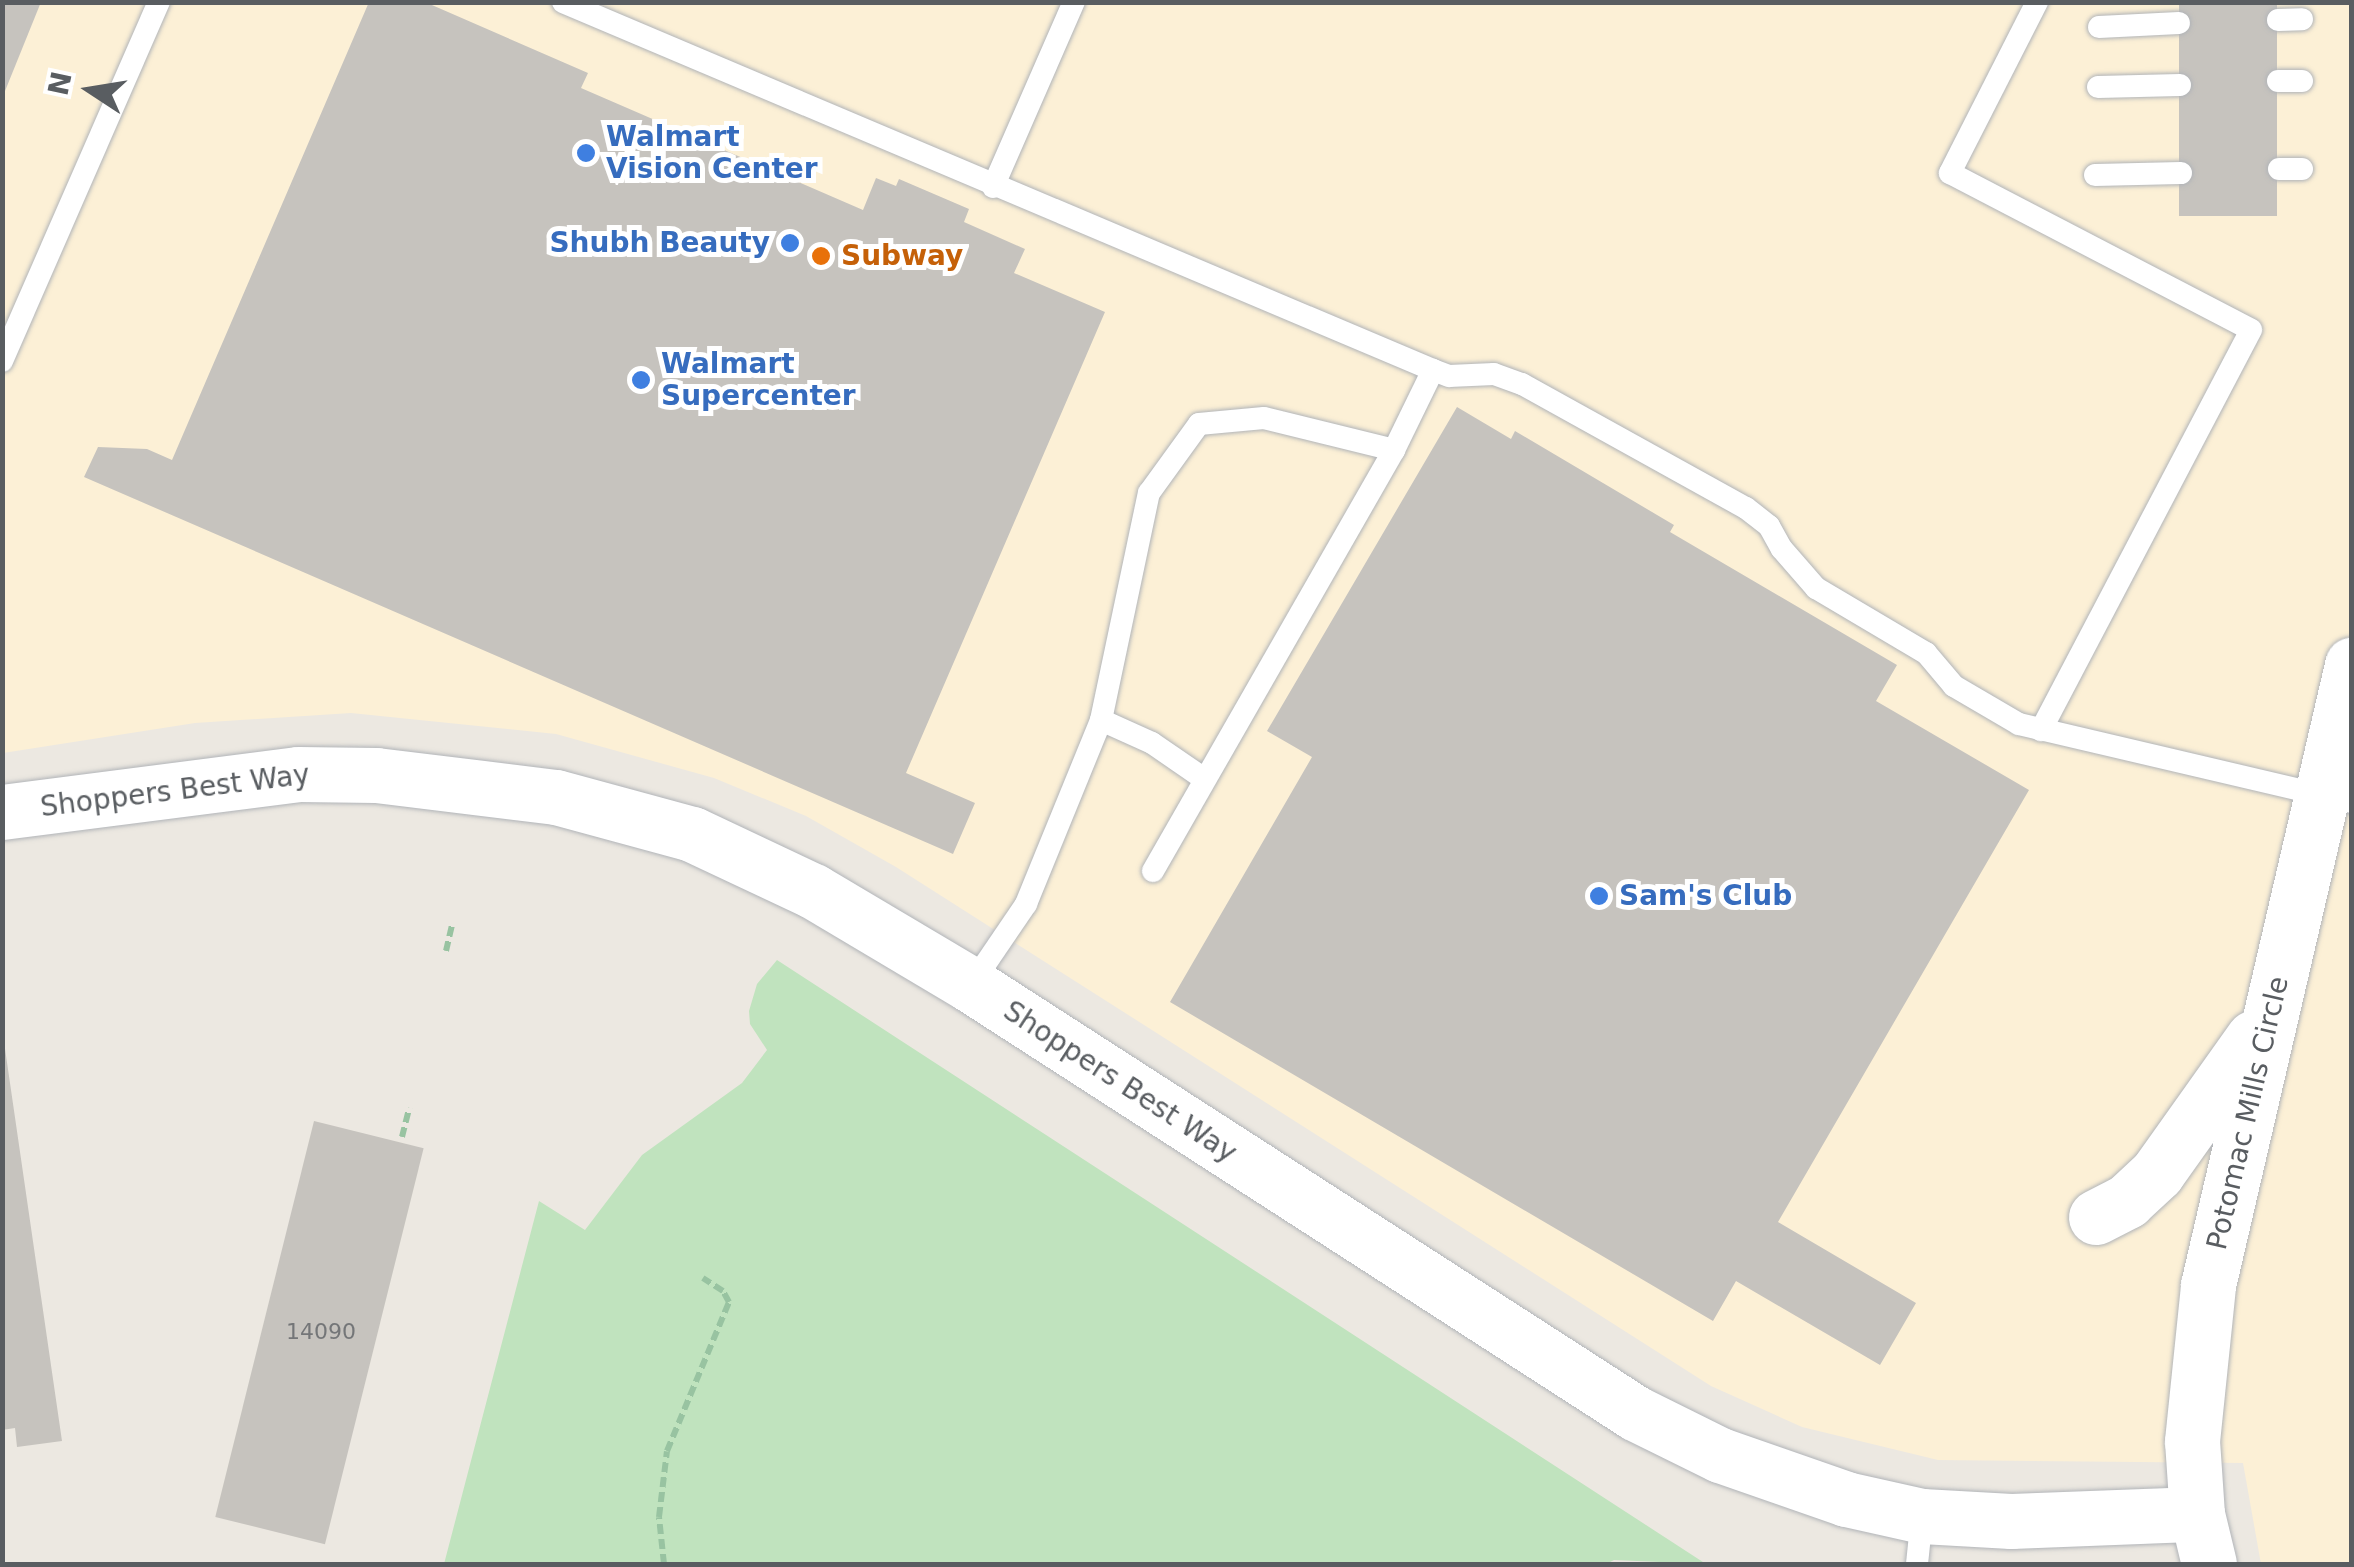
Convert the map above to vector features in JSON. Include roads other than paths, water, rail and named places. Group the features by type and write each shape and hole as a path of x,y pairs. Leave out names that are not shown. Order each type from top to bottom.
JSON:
{"street":[{"name":"Potomac Mills Circle","path":"2203,1539 2192,1441 2208,1286 2272,1011 2337,800 2352,666"},
{"name":"Shoppers Best Way","path":"2,812 298,774 376,774 556,797 692,834 812,891 971,986 1635,1413 1720,1455 1791,1482 1919,1540 2011,1521 2203,1539"},
{"path":"2096,1218 2140,1190 2164,1165 2272,1011"}],"lane":[{"path":"2,361 159,2"},
{"path":"563,2 1433,370 1449,376 1494,374 1522,384 1746,508 1769,526 1789,558 1816,588 1926,652 1954,686 2019,724 2337,800"},
{"path":"993,187 1074,2"},
{"path":"2037,2 1950,173 2251,330 2042,730"},
{"path":"2278,20 2302,19"},
{"path":"2098,27 2179,24"},
{"path":"2098,87 2180,85"},
{"path":"2095,175 2181,173"},
{"path":"1153,871 1394,450 1433,370"},
{"path":"971,986 1026,904 1101,720 1149,493 1200,424 1264,418 1394,450"},
{"path":"1101,720 1152,743 1203,778"}],"place":[{"name":"Walmart Vision Center","path":"586,153"},
{"name":"Shubh Beauty","path":"790,243"},
{"name":"Subway","path":"821,256"},
{"name":"Walmart Supercenter","path":"641,380"},
{"name":"Sam's Club","path":"1599,896"}]}
